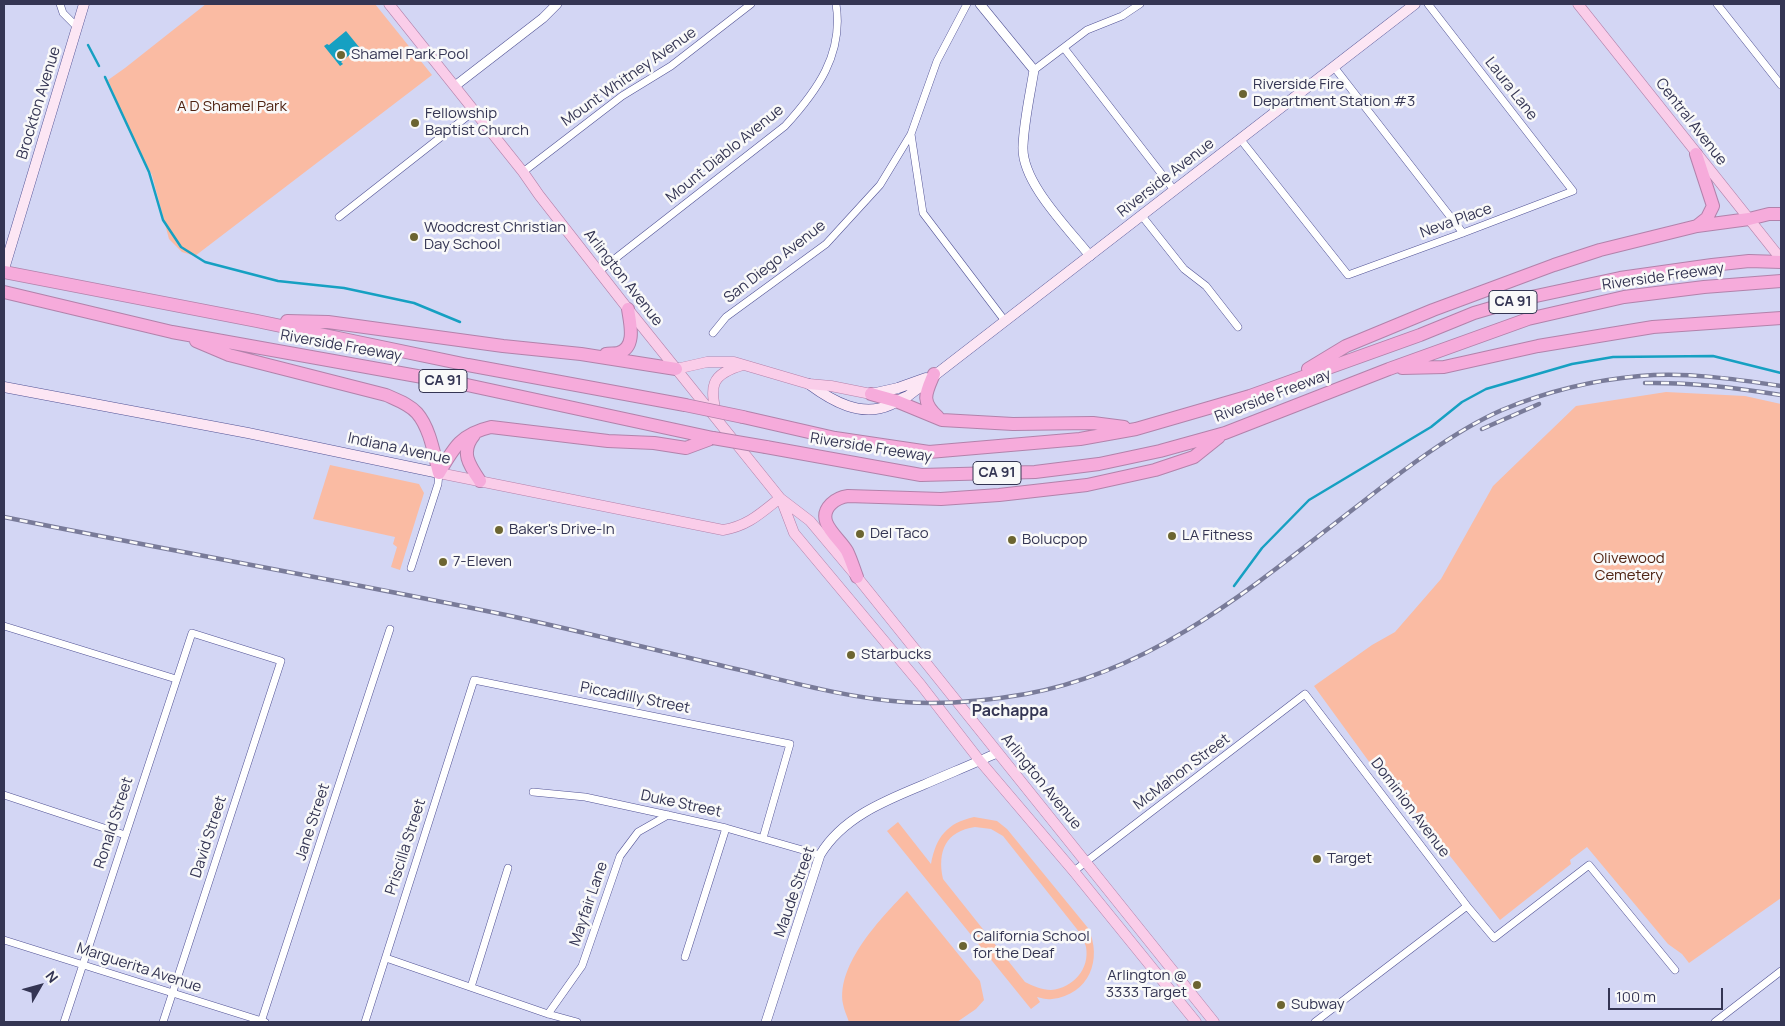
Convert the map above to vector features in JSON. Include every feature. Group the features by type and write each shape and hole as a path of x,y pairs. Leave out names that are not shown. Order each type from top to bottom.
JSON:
{"highway":[{"path":"1696,154 1713,206 1707,218 1698,226"},
{"path":"1286,383 1346,346 1515,279 1600,250 1698,226 1749,219 1769,214 1781,214"},
{"name":"Riverside Freeway","path":"8,272 257,320 468,365 685,405 835,438 929,452 1060,441 1136,429 1250,396 1474,314 1522,299 1620,278 1749,261 1781,260"},
{"name":"Riverside Freeway","path":"7,293 172,332 476,387 713,438 921,475 1035,472 1117,460 1160,451 1225,433 1389,369 1528,319 1624,297 1741,283 1781,281"},
{"path":"581,354 618,353 624,350 629,345 631,337 628,309"},
{"path":"1389,369 1444,367 1538,346 1653,327 1781,318"},
{"path":"257,320 328,322 494,345 581,354 676,370"},
{"path":"172,332 229,355 386,395 400,401 417,414 424,424 439,473"},
{"path":"934,374 927,390 926,400 929,409 942,420"},
{"path":"871,394 896,401 942,420 1022,424 1093,423 1136,429"},
{"path":"439,473 454,448 464,439 478,430 491,427 608,441 654,443 686,448 713,438"},
{"path":"478,430 467,444 466,454 471,469 480,481"},
{"path":"857,577 847,551 829,529 825,520 828,508 839,498 848,496 941,499 999,495 1087,485 1155,470 1194,457 1225,433"}],"main road":[{"name":"Brockton Avenue","path":"8,272 84,4"},
{"name":"Riverside Avenue","path":"809,384 831,399 858,409 874,409 889,406 922,386 934,374 1416,4"},
{"name":"Central Avenue","path":"1578,4 1781,260"},
{"name":"Arlington Avenue","path":"392,5 676,370 780,498 810,521 857,577 1214,1022"},
{"name":"Riverside Avenue","path":"676,370 718,361 734,362 809,384 831,386 871,394 910,384 934,374"},
{"path":"718,421 713,397 714,384 720,375 729,369 744,365"},
{"name":"Indiana Avenue","path":"4,386 723,530 746,524 780,498"},
{"name":"Arlington Avenue","path":"780,498 794,533 915,678 980,761 1074,871 1196,1022"}],"street":[{"path":"60,4 64,13 77,28"},
{"path":"455,86 543,18 557,4"},
{"name":"Mount Whitney Avenue","path":"523,172 622,96 671,66 751,4"},
{"name":"Mount Diablo Avenue","path":"598,272 785,126 804,105 826,74 835,44 838,20 836,4"},
{"name":"San Diego Avenue","path":"713,334 726,317 826,244 880,185 911,134 937,61 966,4"},
{"path":"980,4 1034,70"},
{"path":"1090,256 1035,187 1026,168 1022,147 1034,70 1087,30 1122,16 1140,4"},
{"name":"Laura Lane","path":"1428,4 1573,191"},
{"path":"1717,4 1781,85"},
{"path":"1064,48 1174,190"},
{"path":"1334,67 1463,233"},
{"path":"339,216 474,111"},
{"path":"911,134 923,213 1005,321"},
{"name":"Neva Place","path":"1241,140 1348,274 1573,191"},
{"path":"1142,216 1184,268 1206,286 1238,327"},
{"path":"411,568 438,485 439,473"},
{"path":"4,626 176,679"},
{"name":"Jane Street","path":"263,1022 390,629"},
{"name":"Ronald Street","path":"64,1022 192,633"},
{"name":"David Street","path":"163,1022 281,661 192,633"},
{"name":"Piccadilly Street","path":"474,680 790,744 763,838"},
{"name":"Priscilla Street","path":"365,1022 474,680"},
{"name":"McMahon Street","path":"1074,871 1306,694"},
{"name":"Dominion Avenue","path":"1306,694 1494,938 1589,865 1675,970"},
{"name":"Maude Street","path":"766,1022 820,855 828,842 839,830 875,806 998,753"},
{"name":"Duke Street","path":"533,792 585,797 668,814 726,828 820,855"},
{"path":"4,795 125,835"},
{"name":"Mayfair Lane","path":"548,1014 582,966 620,856 638,832 668,814"},
{"path":"685,957 726,828"},
{"path":"471,987 508,868"},
{"path":"1315,1022 1468,906"},
{"name":"Marguerita Avenue","path":"4,940 263,1022"},
{"path":"386,958 548,1014 577,1022"},
{"path":"1715,1022 1781,971"}],"green space":[{"name":"A D Shamel Park","path":"206,4 375,4 432,75 195,256 182,252 169,239 152,175 129,130 108,80"},
{"name":"Olivewood Cemetery","path":"1666,392 1745,396 1781,404 1781,898 1689,963 1682,954 1668,944 1587,847 1570,860 1571,864 1500,920 1375,760 1370,763 1314,686 1372,645 1395,632 1441,579 1493,486 1576,406"},
{"path":"330,465 419,484 424,493 400,570 391,567 397,547 393,544 395,537 313,519"},
{"path":"974,817 997,821 1007,829 1088,928 1094,952 1093,963 1090,974 1075,991 1052,999 1037,997 1040,1002 1031,1009 887,831 898,822 931,864 936,846 944,833 950,827","holes":["975,827 991,829 1003,836 1080,933 1086,947 1085,963 1078,976 1066,986 1048,990 1025,982 943,879 941,860 946,844 951,838 965,829"]},
{"path":"907,891 980,981 984,1000 976,1009 957,1022 849,1022 843,1004 843,989 847,973 863,942 885,914"}],"water":[{"name":"Shamel Park Pool","path":"346,31 359,47 341,62 343,64 340,66 324,46 329,45"}],"waterway":[{"path":"88,45 99,66"},
{"path":"105,77 149,172 163,220 181,247 205,262 278,281 344,288 414,303 460,322"},
{"path":"1234,586 1262,548 1309,500 1431,427 1462,402 1486,389 1572,364 1613,357 1713,356 1781,373"}],"railway":[{"path":"4,517 506,615 840,693 904,702 965,702 1026,694 1074,682 1119,665 1163,644 1204,620 1244,593 1429,452 1465,429 1502,410 1570,388 1605,380 1640,376 1693,376 1781,386"},
{"path":"1645,383 1679,383 1781,395"},
{"path":"1482,429 1539,404"}],"place":[{"name":"Shamel Park Pool","path":"341,55"},
{"name":"Riverside Fire Department Station #3","path":"1243,94"},
{"name":"Fellowship Baptist Church","path":"415,123"},
{"name":"Woodcrest Christian Day School","path":"414,237"},
{"name":"Baker's Drive-In","path":"499,530"},
{"name":"Del Taco","path":"860,534"},
{"name":"LA Fitness","path":"1172,536"},
{"name":"Bolucpop","path":"1012,540"},
{"name":"7-Eleven","path":"443,562"},
{"name":"Starbucks","path":"851,655"},
{"name":"Target","path":"1317,859"},
{"name":"California School for the Deaf","path":"963,946"},
{"name":"Arlington @ 3333 Target","path":"1197,985"},
{"name":"Subway","path":"1281,1005"}],"district":[{"name":"Pachappa","path":"1010,712"}]}
